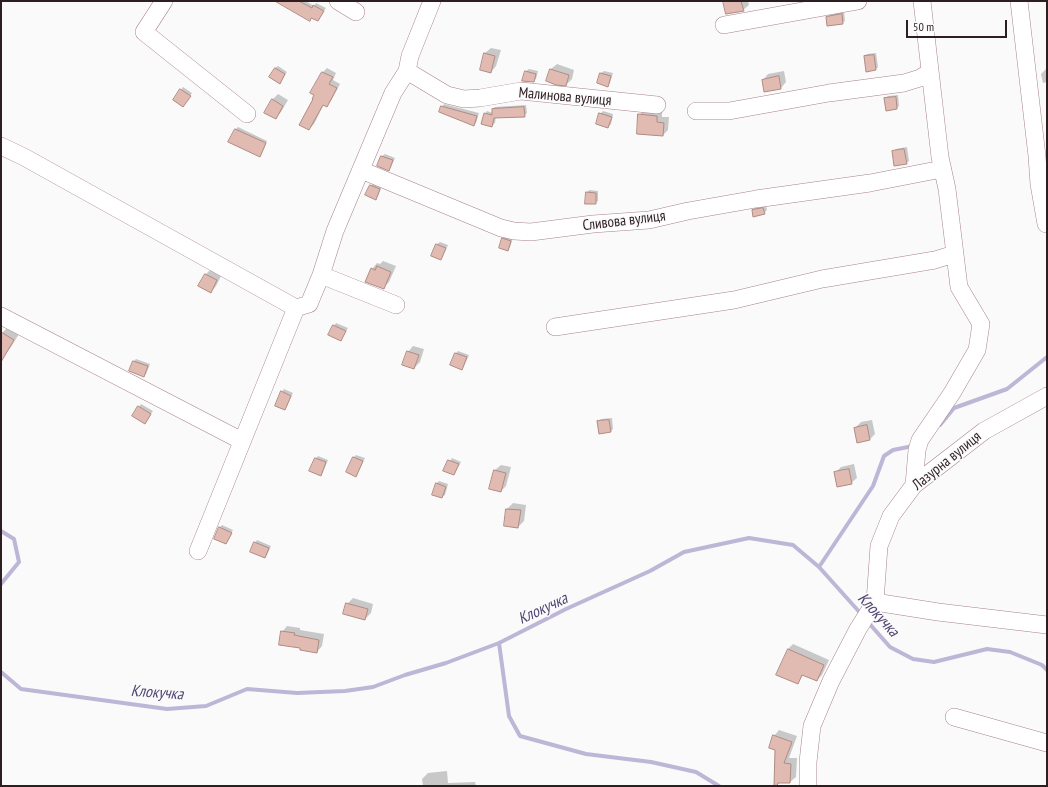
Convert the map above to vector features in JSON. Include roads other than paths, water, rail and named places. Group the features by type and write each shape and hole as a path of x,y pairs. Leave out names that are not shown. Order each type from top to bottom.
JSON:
{"street":[{"path":"164,1 144,32 247,114"},
{"path":"338,1 356,12"},
{"path":"1,146 24,157 296,308 309,304 321,275 335,231 393,93 408,71 410,56 432,1"},
{"path":"724,25 858,1"},
{"path":"914,485 918,445 952,393 977,350 981,324 959,287 947,189 942,169 922,1"},
{"path":"1019,1 1042,164 1039,184 1046,224"},
{"name":"Малинова вулиця","path":"408,71 447,95 464,98 480,98 521,91 657,105"},
{"path":"696,111 729,111 904,83 920,78 930,72"},
{"name":"Сливова вулиця","path":"361,170 501,228 518,232 531,232 593,224 649,220 688,211 756,199 870,183 942,169"},
{"path":"555,327 734,300 822,279 929,262 954,254"},
{"path":"321,275 396,305"},
{"path":"198,551 296,308"},
{"path":"1,316 242,441"},
{"name":"Лазурна вулиця","path":"871,608 879,546 891,516 914,485 984,431 1047,396"},
{"path":"808,786 808,762 812,726 831,681 858,629 871,608 938,612 1047,625"},
{"path":"954,717 1047,743"}],"waterway":[{"path":"940,425 954,408 1007,389 1047,357"},
{"path":"819,567 873,486 884,456 893,450 913,446"},
{"name":"Клокучка","path":"1,531 14,539 19,562 1,584"},
{"name":"Клокучка","path":"1,672 21,689 167,709 206,706 247,689 297,693 345,691 373,687 405,675 446,663 499,643 566,609 650,571 684,552 749,538 793,545 819,567 863,616"},
{"name":"Клокучка","path":"867,621 890,647 913,659 934,662 987,649 1010,652 1042,665 1047,670"},
{"path":"499,643 509,716 520,736 586,754 651,762 696,772 719,786"}]}
